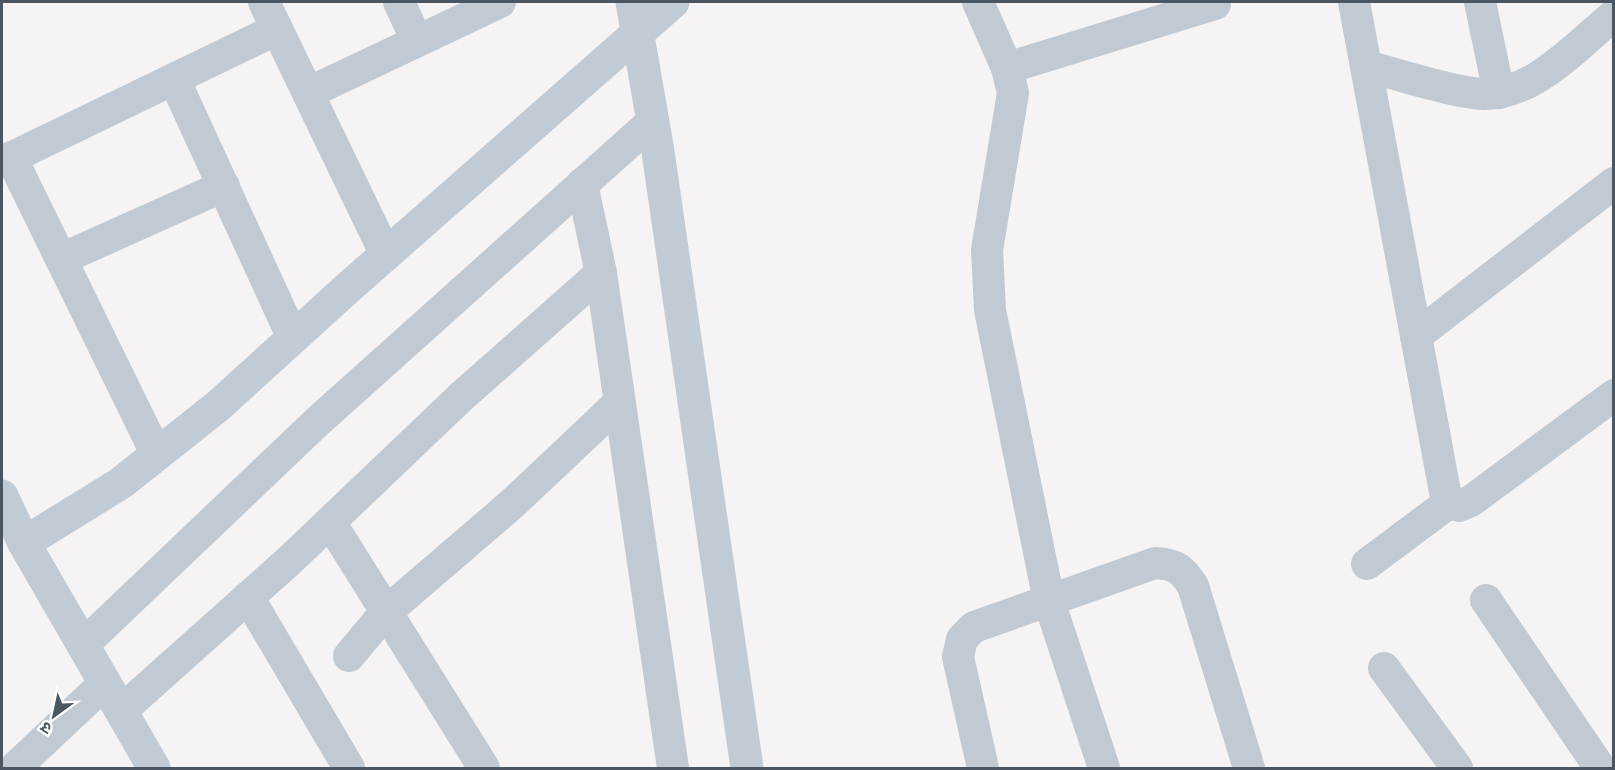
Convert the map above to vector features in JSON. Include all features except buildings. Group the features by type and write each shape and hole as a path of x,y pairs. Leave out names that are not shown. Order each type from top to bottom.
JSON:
{"street":[{"path":"264,2 386,255"},
{"path":"399,2 417,41"},
{"path":"308,93 500,2"},
{"path":"632,2 651,113 747,768"},
{"path":"24,543 121,483 218,406 673,2"},
{"path":"978,2 1007,68 1012,93 987,250 990,310 1049,601 1104,768"},
{"path":"1354,2 1445,492 1450,502 1459,506 1471,501 1614,395"},
{"path":"1480,2 1499,93"},
{"path":"1007,68 1215,4"},
{"path":"1366,66 1475,94 1499,93 1521,86 1545,72 1614,15"},
{"path":"157,455 61,259 6,159 277,29"},
{"path":"174,79 293,338"},
{"path":"83,645 317,422 582,184 651,113"},
{"path":"1416,336 1614,183"},
{"path":"582,184 601,273 673,768"},
{"path":"61,259 224,186"},
{"path":"15,768 248,597 462,396 601,273"},
{"path":"349,656 385,613 513,502 619,403"},
{"path":"2,496 24,543 154,768"},
{"path":"1367,564 1450,502"},
{"path":"330,522 484,768"},
{"path":"983,768 958,657 962,639 974,627 1155,563 1173,564 1184,571 1193,586 1250,768"},
{"path":"248,597 349,768"},
{"path":"1486,600 1600,768"},
{"path":"1384,668 1456,768"}]}
